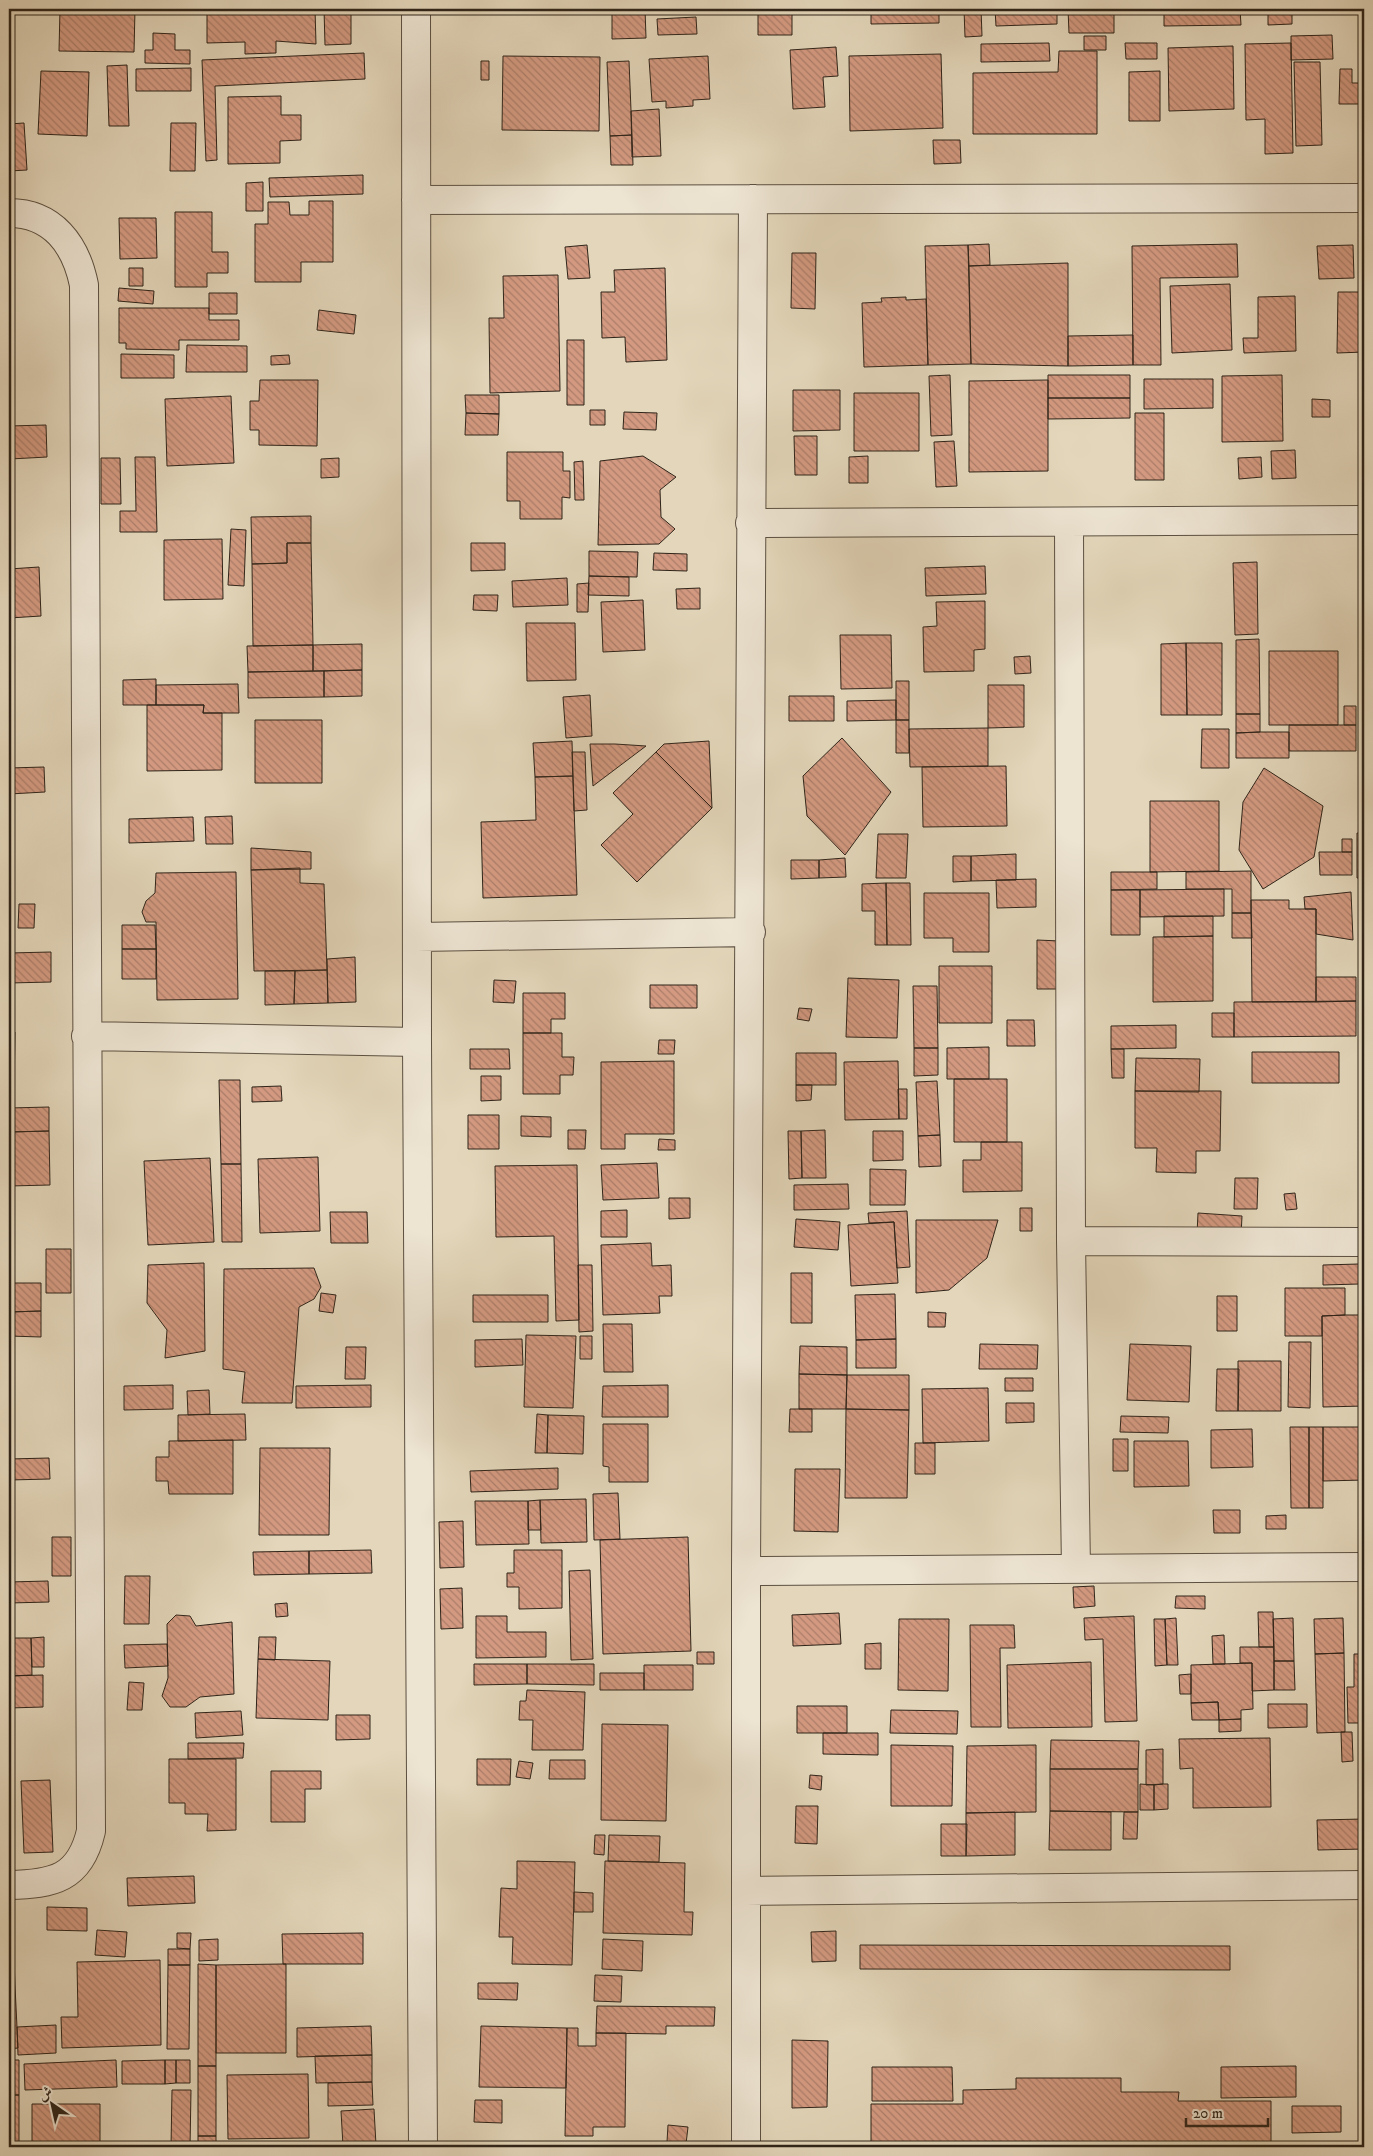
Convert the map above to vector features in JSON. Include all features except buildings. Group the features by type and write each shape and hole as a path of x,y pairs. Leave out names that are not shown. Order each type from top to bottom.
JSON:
{"street":[{"path":"416,9 417,1042 423,2147"},
{"path":"416,200 1364,198"},
{"path":"746,2147 746,1571 751,932 750,523 753,199"},
{"path":"9,213 20,213 40,219 57,230 70,246 80,264 84,285 91,1831 82,1856 64,1875 39,1884 9,1885"},
{"path":"750,523 1364,520"},
{"path":"1069,522 1072,1241 1076,1569"},
{"path":"417,937 751,932"},
{"path":"86,1036 417,1042"},
{"path":"1072,1241 1364,1242"},
{"path":"746,1571 1364,1567"},
{"path":"746,1891 1364,1885"}]}
